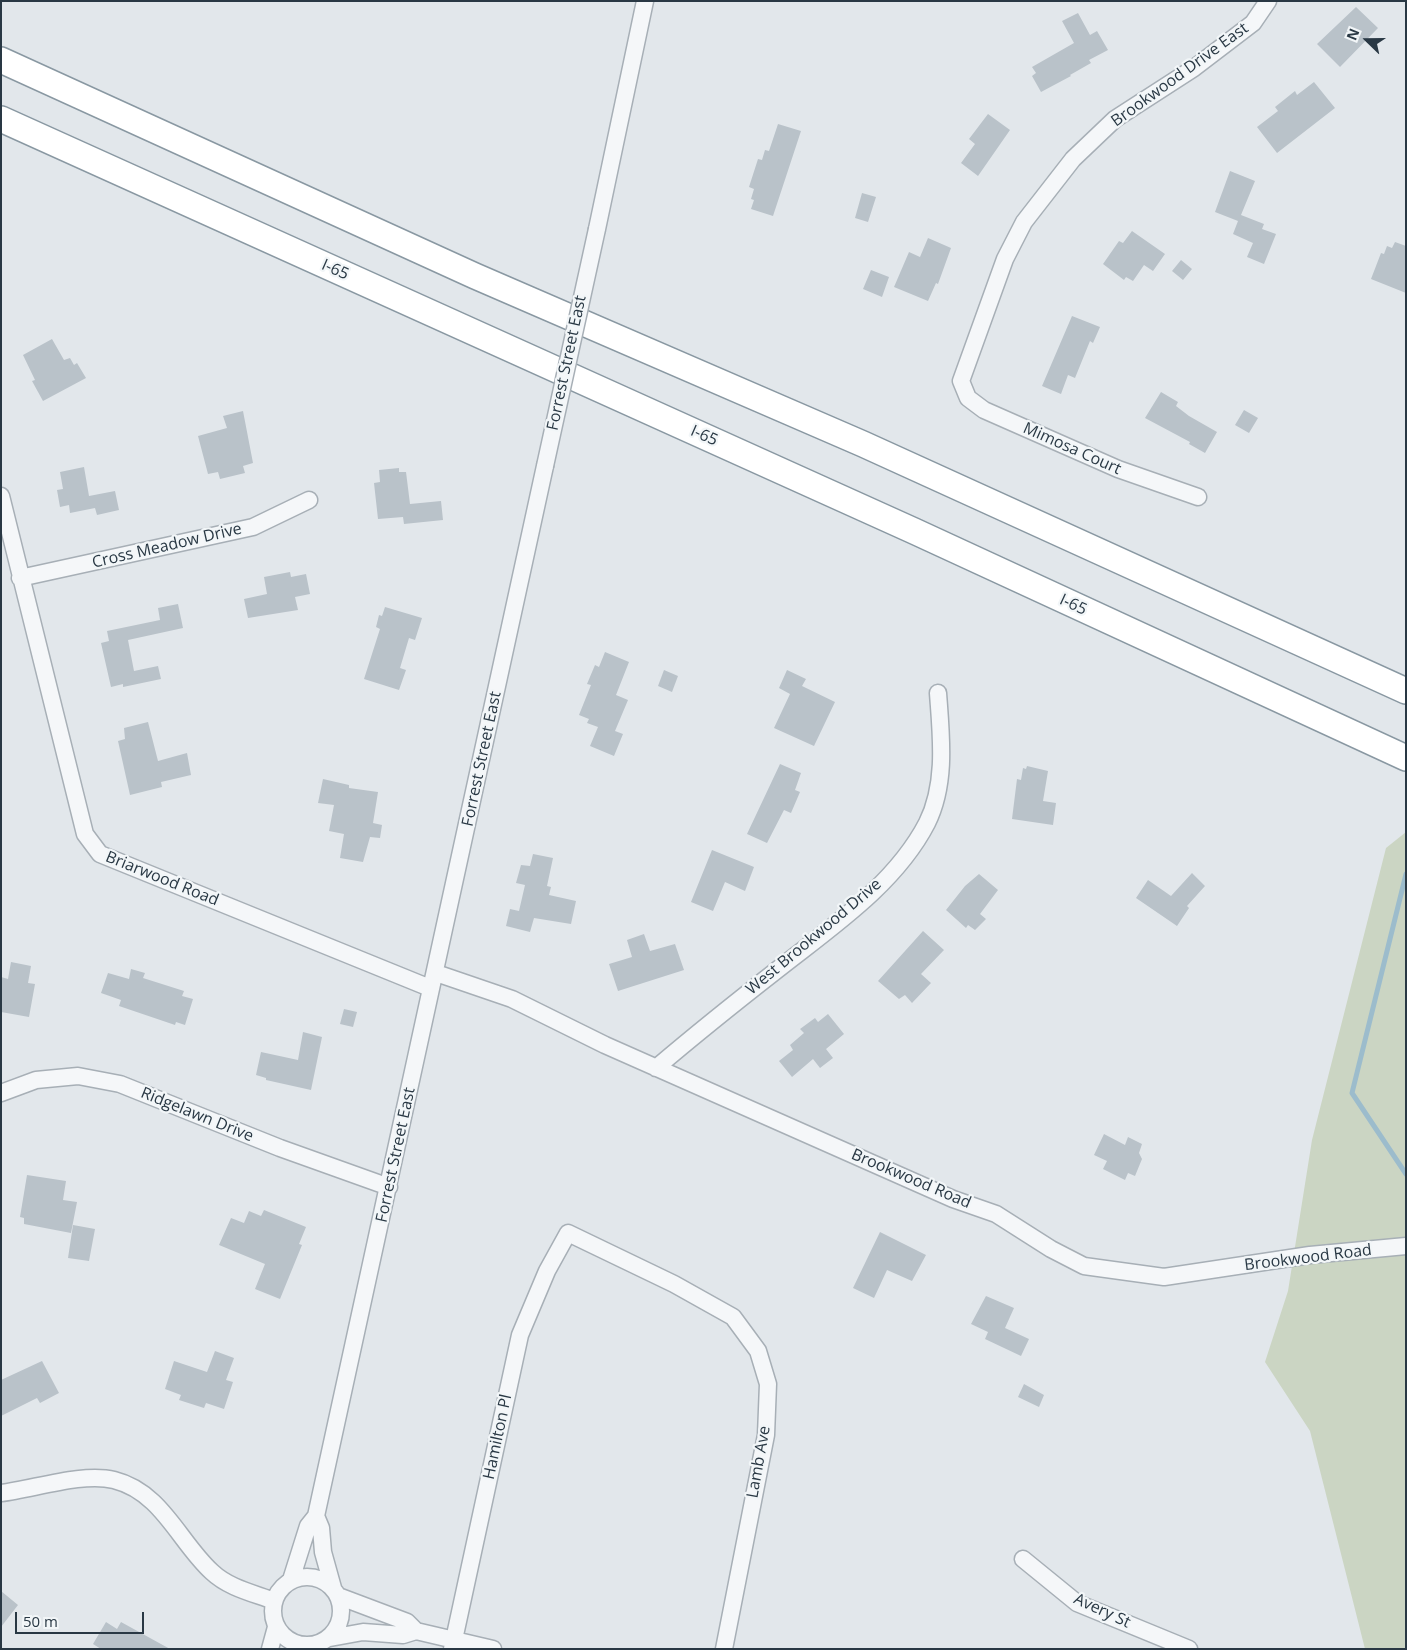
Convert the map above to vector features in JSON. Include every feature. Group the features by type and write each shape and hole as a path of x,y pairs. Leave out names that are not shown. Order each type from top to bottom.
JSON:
{"highway":[{"path":"1,60 476,276 872,448 1406,691"},
{"name":"I-65","path":"1,119 914,531 1406,758"}],"street":[{"name":"Forrest Street East","path":"291,1580 308,1526 316,1516 646,1"},
{"name":"Brookwood Drive East","path":"961,381 1008,252 1024,222 1073,159 1115,119 1194,68 1253,23 1268,1"},
{"name":"Mimosa Court","path":"961,381 968,398 984,410 1118,469 1198,497"},
{"name":"Briarwood Road","path":"1,496 85,834 100,854 433,980"},
{"name":"Cross Meadow Drive","path":"20,578 252,527 309,500"},
{"name":"West Brookwood Drive","path":"656,1068 712,1020 826,932 874,889 904,858 928,822 940,782 941,739 938,693"},
{"name":"Brookwood Road","path":"433,980 512,999 656,1068 953,1199 996,1214 1051,1250 1084,1266 1164,1277 1310,1256 1406,1246"},
{"name":"Ridgelawn Drive","path":"1,1093 36,1080 78,1076 120,1084 280,1148 389,1187"},
{"name":"Hamilton Pl","path":"453,1645 520,1335 547,1271 568,1233"},
{"name":"Lamb Ave","path":"568,1233 674,1284 733,1317 758,1351 768,1384 766,1435 724,1649"},
{"path":"1,1493 32,1489 72,1479 113,1479 132,1487 150,1498 211,1571 226,1583 274,1600"},
{"name":"Forrest Street East","path":"316,1516 321,1528 323,1552 335,1592"},
{"name":"Avery St","path":"1023,1559 1077,1603 1181,1647"},
{"path":"270,1649 276,1627 272,1609 274,1600 284,1585 291,1580 309,1577 318,1578 335,1592 407,1622 416,1631 453,1645 493,1649"},
{"path":"319,1644 340,1622 341,1614 335,1592"},
{"path":"276,1627 288,1640 296,1644 319,1644 362,1632 403,1636 416,1631"}],"green space":[{"path":"1406,832 1406,1649 1365,1649 1310,1431 1265,1362 1288,1291 1312,1140 1386,848"}],"building":[{"path":"1356,7 1378,28 1340,67 1317,44"},
{"path":"1078,13 1090,35 1097,31 1108,50 1089,60 1091,63 1071,76 1041,92 1032,76 1036,73 1032,67 1074,43 1062,21"},
{"path":"1314,82 1335,108 1277,153 1257,127 1278,111 1275,107 1295,91 1297,95"},
{"path":"988,114 1010,130 978,176 961,163 975,144 969,139"},
{"path":"778,124 801,131 773,216 751,209 754,200 751,199 754,189 749,187 758,159 762,160 765,150 769,151"},
{"path":"1230,171 1255,181 1241,215 1264,224 1262,229 1276,234 1264,264 1247,257 1253,243 1233,234 1238,221 1215,212"},
{"path":"862,193 876,197 868,222 855,218"},
{"path":"1132,231 1165,254 1153,271 1144,265 1133,281 1126,277 1124,280 1103,264 1119,241 1123,243"},
{"path":"928,238 951,248 938,284 936,283 928,301 894,287 909,252 920,257"},
{"path":"1395,242 1406,246 1406,293 1371,279 1381,253 1384,254 1387,246 1392,248"},
{"path":"1181,260 1192,269 1183,280 1172,271"},
{"path":"871,270 889,277 882,297 863,289"},
{"path":"1072,316 1100,327 1093,343 1090,341 1075,378 1068,375 1061,394 1042,386"},
{"path":"52,339 64,360 70,358 74,365 77,363 86,378 43,401 32,381 35,380 23,355"},
{"path":"1161,392 1178,402 1176,406 1189,416 1217,432 1205,453 1189,444 1190,442 1145,418"},
{"path":"1244,410 1258,418 1249,433 1235,425"},
{"path":"243,411 253,463 243,466 245,473 220,479 218,472 208,474 198,436 227,428 223,416"},
{"path":"84,467 89,496 115,491 119,510 97,515 95,508 70,513 69,505 60,507 57,490 63,489 60,472"},
{"path":"399,468 399,472 406,472 410,504 441,501 443,520 404,524 403,517 378,519 374,483 380,482 379,470"},
{"path":"290,572 291,577 306,574 310,594 295,597 298,610 248,618 244,599 267,594 264,577"},
{"path":"178,604 183,628 128,640 134,671 158,666 161,679 123,687 123,684 111,687 101,643 109,641 107,631 160,620 158,608"},
{"path":"385,607 422,618 415,640 409,638 400,668 406,670 399,690 364,679 380,629 376,627 379,615 382,616"},
{"path":"605,652 629,662 616,695 628,700 615,731 623,734 614,756 590,746 598,727 587,723 589,719 579,715 591,685 587,684 595,665 599,667"},
{"path":"664,670 678,676 672,692 658,686"},
{"path":"787,670 806,679 802,686 835,702 814,746 774,728 790,694 779,688"},
{"path":"148,722 158,761 187,753 191,775 161,782 162,787 130,795 118,741 125,739 124,728"},
{"path":"780,764 801,773 795,790 800,792 791,813 784,810 767,843 747,834"},
{"path":"1027,766 1048,771 1043,801 1056,803 1053,825 1012,819 1017,779 1021,780 1023,768 1026,769"},
{"path":"323,779 349,785 349,788 378,792 373,823 382,825 380,838 370,837 363,862 340,858 344,834 329,831 334,805 318,803"},
{"path":"712,850 754,867 745,891 725,882 713,911 691,902"},
{"path":"533,854 553,858 547,886 551,887 549,895 576,901 571,924 534,918 530,932 506,926 510,909 519,911 525,885 516,883 521,865 530,866"},
{"path":"1192,873 1205,886 1187,906 1189,908 1177,926 1136,898 1148,880 1171,896"},
{"path":"979,874 998,890 980,914 986,919 975,930 968,925 966,928 946,910 965,886"},
{"path":"923,931 944,950 921,974 931,983 912,1003 905,995 899,999 878,981"},
{"path":"644,934 650,951 675,944 684,970 618,991 609,964 632,957 627,940"},
{"path":"11,962 31,966 28,983 35,984 29,1017 1,1012 1,977 8,979"},
{"path":"131,969 145,973 143,978 184,991 182,996 193,999 185,1025 176,1022 175,1025 119,1006 121,1000 101,993 108,973 129,979"},
{"path":"344,1009 357,1012 353,1027 340,1024"},
{"path":"828,1014 844,1034 826,1049 833,1058 820,1068 813,1059 792,1077 779,1061 793,1050 790,1045 804,1033 800,1029 815,1018 818,1022"},
{"path":"303,1032 322,1037 311,1090 266,1080 266,1078 256,1075 261,1052 298,1060"},
{"path":"1104,1134 1125,1145 1128,1137 1142,1144 1139,1153 1142,1159 1135,1176 1128,1173 1125,1180 1103,1169 1107,1161 1094,1155"},
{"path":"27,1175 66,1181 63,1200 77,1202 71,1233 24,1224 24,1218 20,1217"},
{"path":"264,1210 306,1227 299,1244 302,1245 280,1299 255,1289 265,1264 219,1245 231,1218 244,1223 249,1211 261,1216"},
{"path":"73,1225 95,1229 89,1261 68,1258"},
{"path":"880,1232 926,1255 912,1281 887,1270 874,1298 853,1288"},
{"path":"986,1296 1014,1308 1005,1328 1029,1339 1021,1356 985,1339 988,1332 971,1324"},
{"path":"215,1351 234,1358 226,1380 233,1382 224,1409 206,1403 204,1408 179,1400 181,1395 165,1389 174,1361 207,1372"},
{"path":"42,1361 59,1393 40,1403 37,1398 1,1416 1,1380"},
{"path":"1024,1384 1044,1395 1039,1407 1018,1397"},
{"path":"1,1591 18,1605 1,1627"},
{"path":"106,1622 117,1629 121,1622 170,1649 101,1649 93,1644"}],"waterway":[{"path":"1406,874 1352,1093 1406,1174"}]}
